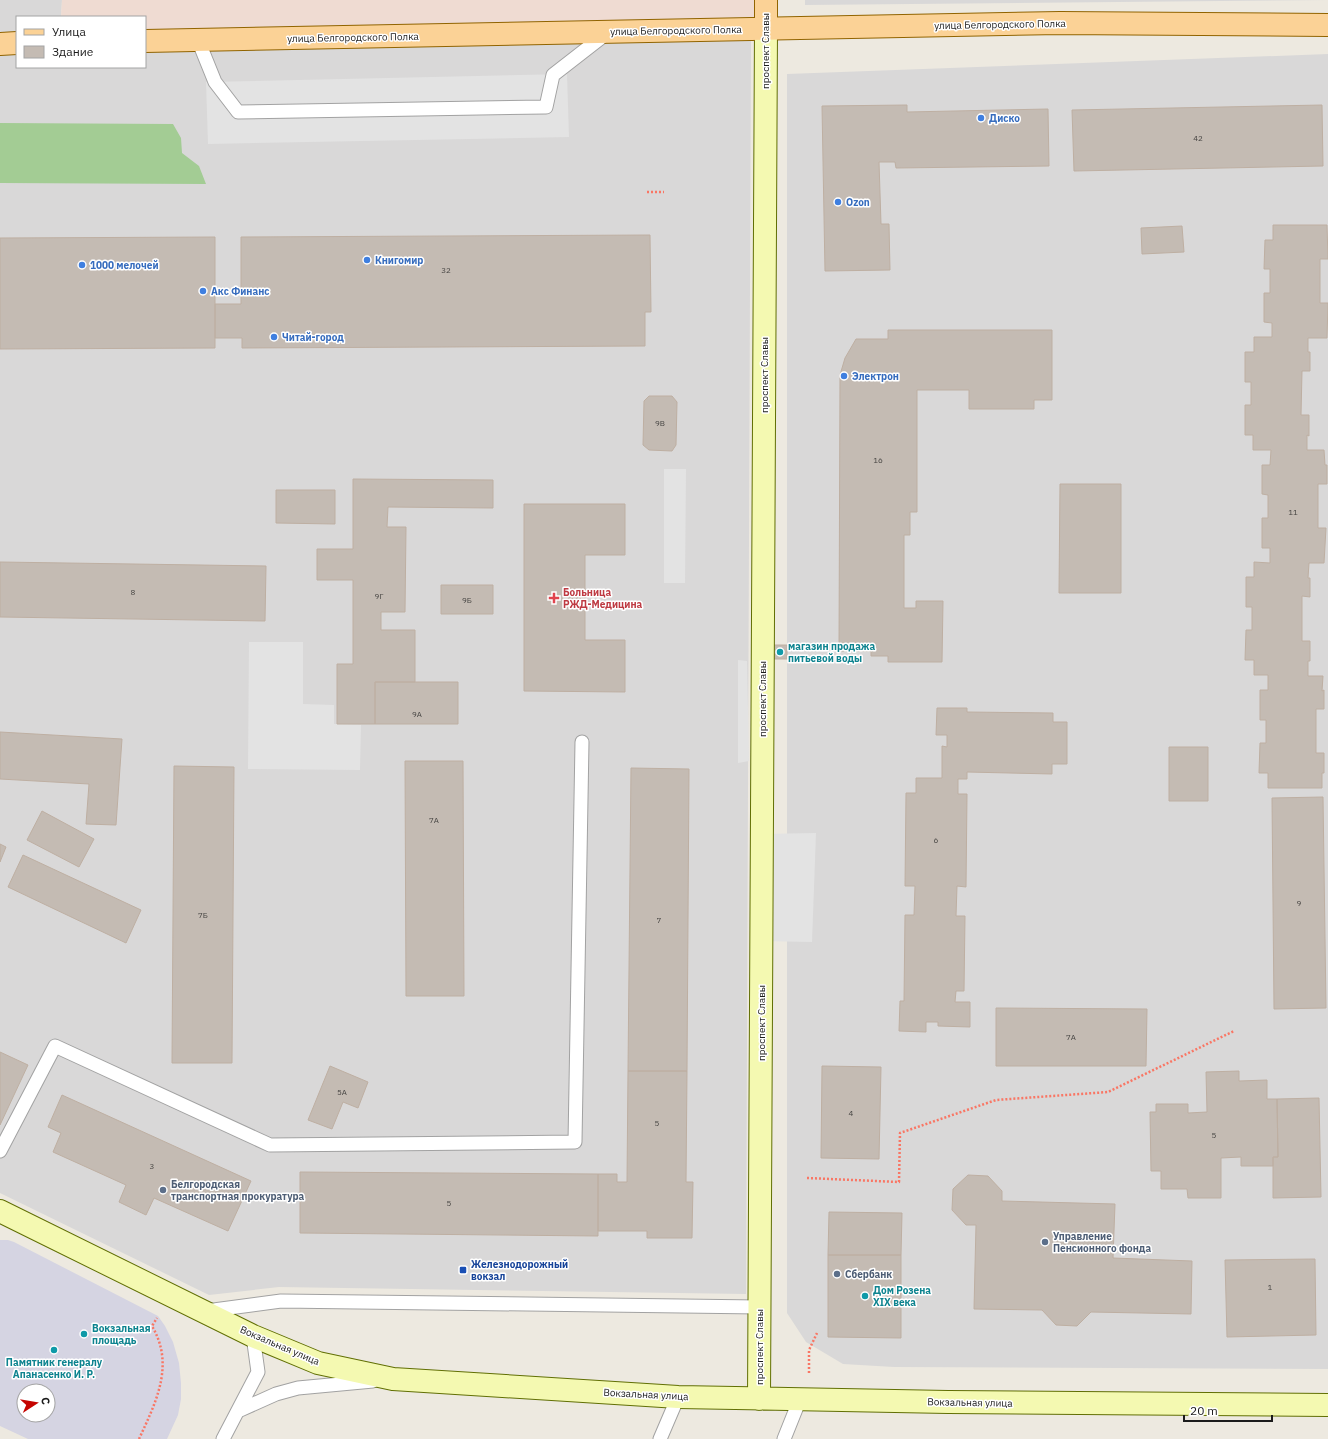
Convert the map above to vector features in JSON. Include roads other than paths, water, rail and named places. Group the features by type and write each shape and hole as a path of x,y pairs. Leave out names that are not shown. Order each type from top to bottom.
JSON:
{"main road":[{"name":"проспект Славы","path":"759,1398 766,0"},
{"name":"улица Белгородского Полка","path":"146,41 1060,23 1328,25"},
{"path":"0,44 16,43"},
{"name":"Вокзальная улица","path":"0,1211 253,1336 318,1363 393,1379 678,1397 1328,1405"}],"lane":[{"path":"198,40 215,82 238,112 546,107 553,75 609,32"},
{"path":"0,1151 55,1046 270,1145 575,1142 582,742"},
{"path":"204,1312 281,1301 759,1307"},
{"path":"223,1439 258,1372 253,1336"},
{"path":"238,1412 276,1394 298,1388 393,1379"},
{"path":"660,1439 678,1397"},
{"path":"784,1439 800,1399"}],"place":[{"name":"Диско","path":"981,118"},
{"name":"Ozon","path":"838,202"},
{"name":"Книгомир","path":"367,260"},
{"name":"1000 мелочей","path":"82,265"},
{"name":"Акс Финанс","path":"203,291"},
{"name":"Читай-город","path":"274,337"},
{"name":"Электрон","path":"844,376"},
{"name":"Больница РЖД-Медицина","path":"554,598"},
{"name":"магазин продажа питьевой воды","path":"780,652"},
{"name":"Белгородская транспортная прокуратура","path":"163,1190"},
{"name":"Управление Пенсионного фонда","path":"1045,1242"},
{"name":"Железнодорожный вокзал","path":"463,1270"},
{"name":"Сбербанк","path":"837,1274"},
{"name":"Дом Розена XIX века","path":"865,1296"},
{"name":"Вокзальная площадь","path":"84,1334"},
{"name":"Памятник генералу Апанасенко И. Р.","path":"54,1350"}]}
